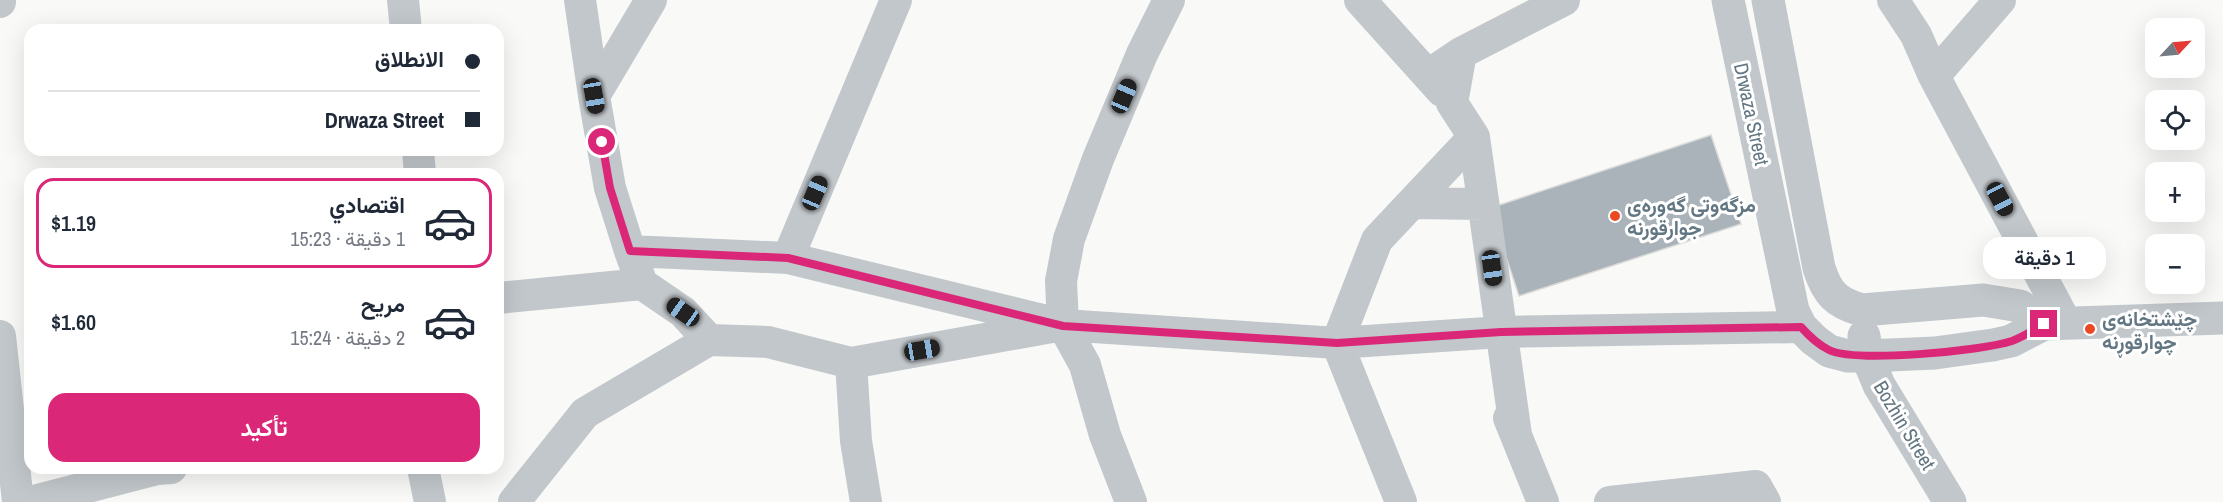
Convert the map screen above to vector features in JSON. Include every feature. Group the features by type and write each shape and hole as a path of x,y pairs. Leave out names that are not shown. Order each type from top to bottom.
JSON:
{"street":[{"path":"403,0 405,24"},
{"path":"580,0 610,188 642,284 683,312 709,340"},
{"path":"594,96 651,0"},
{"path":"788,258 896,0"},
{"path":"1131,502 1105,435 1085,366 1063,326 1061,281 1070,239 1102,149 1142,54 1169,0"},
{"path":"1360,0 1452,103 1474,137 1483,204 1488,333 1516,435 1543,502"},
{"path":"1428,75 1461,53 1564,0"},
{"name":"Drwaza Street","path":"1728,0 1793,311 1801,327 1830,351 1848,356 1935,353 2011,341 2055,323 2223,318"},
{"name":"Drwaza Street","path":"1768,0 1819,268 1833,296 1848,306 1862,310 1983,300 2020,306 2055,323"},
{"path":"1893,0 1916,35 2055,323"},
{"path":"1934,76 2000,0"},
{"path":"1452,103 1461,53"},
{"path":"1401,502 1337,343 1377,240 1474,137"},
{"path":"1412,203 1483,204"},
{"path":"630,251 788,258 1063,326 1337,343 1488,333 1801,327"},
{"path":"504,297 642,284"},
{"name":"Bozhin Street","path":"1862,310 1867,356 1879,385 1950,502"},
{"path":"523,498 585,413 709,340 768,342 851,363 1063,326"},
{"path":"0,336 18,502"},
{"path":"851,363 856,441 866,502"},
{"path":"30,502 138,474"},
{"path":"424,474 430,502"},
{"path":"1610,502 1756,486 1765,502"}],"building":[{"name":"مزگەوتی گەورەی جوارقورنە","path":"1711,135 1741,224 1519,296 1490,208"}],"place":[{"name":"مزگەوتی گەورەی جوارقورنە","path":"1615,216"},
{"name":"چێشتخانەی چوارقوڕنە","path":"2090,329"}],"route":[{"path":"602,142 610,188 630,251 788,258 1063,326 1337,343 1501,332 1801,327 1830,351 1848,356 1867,356 1935,353 1992,345 2011,341 2044,324"}]}
